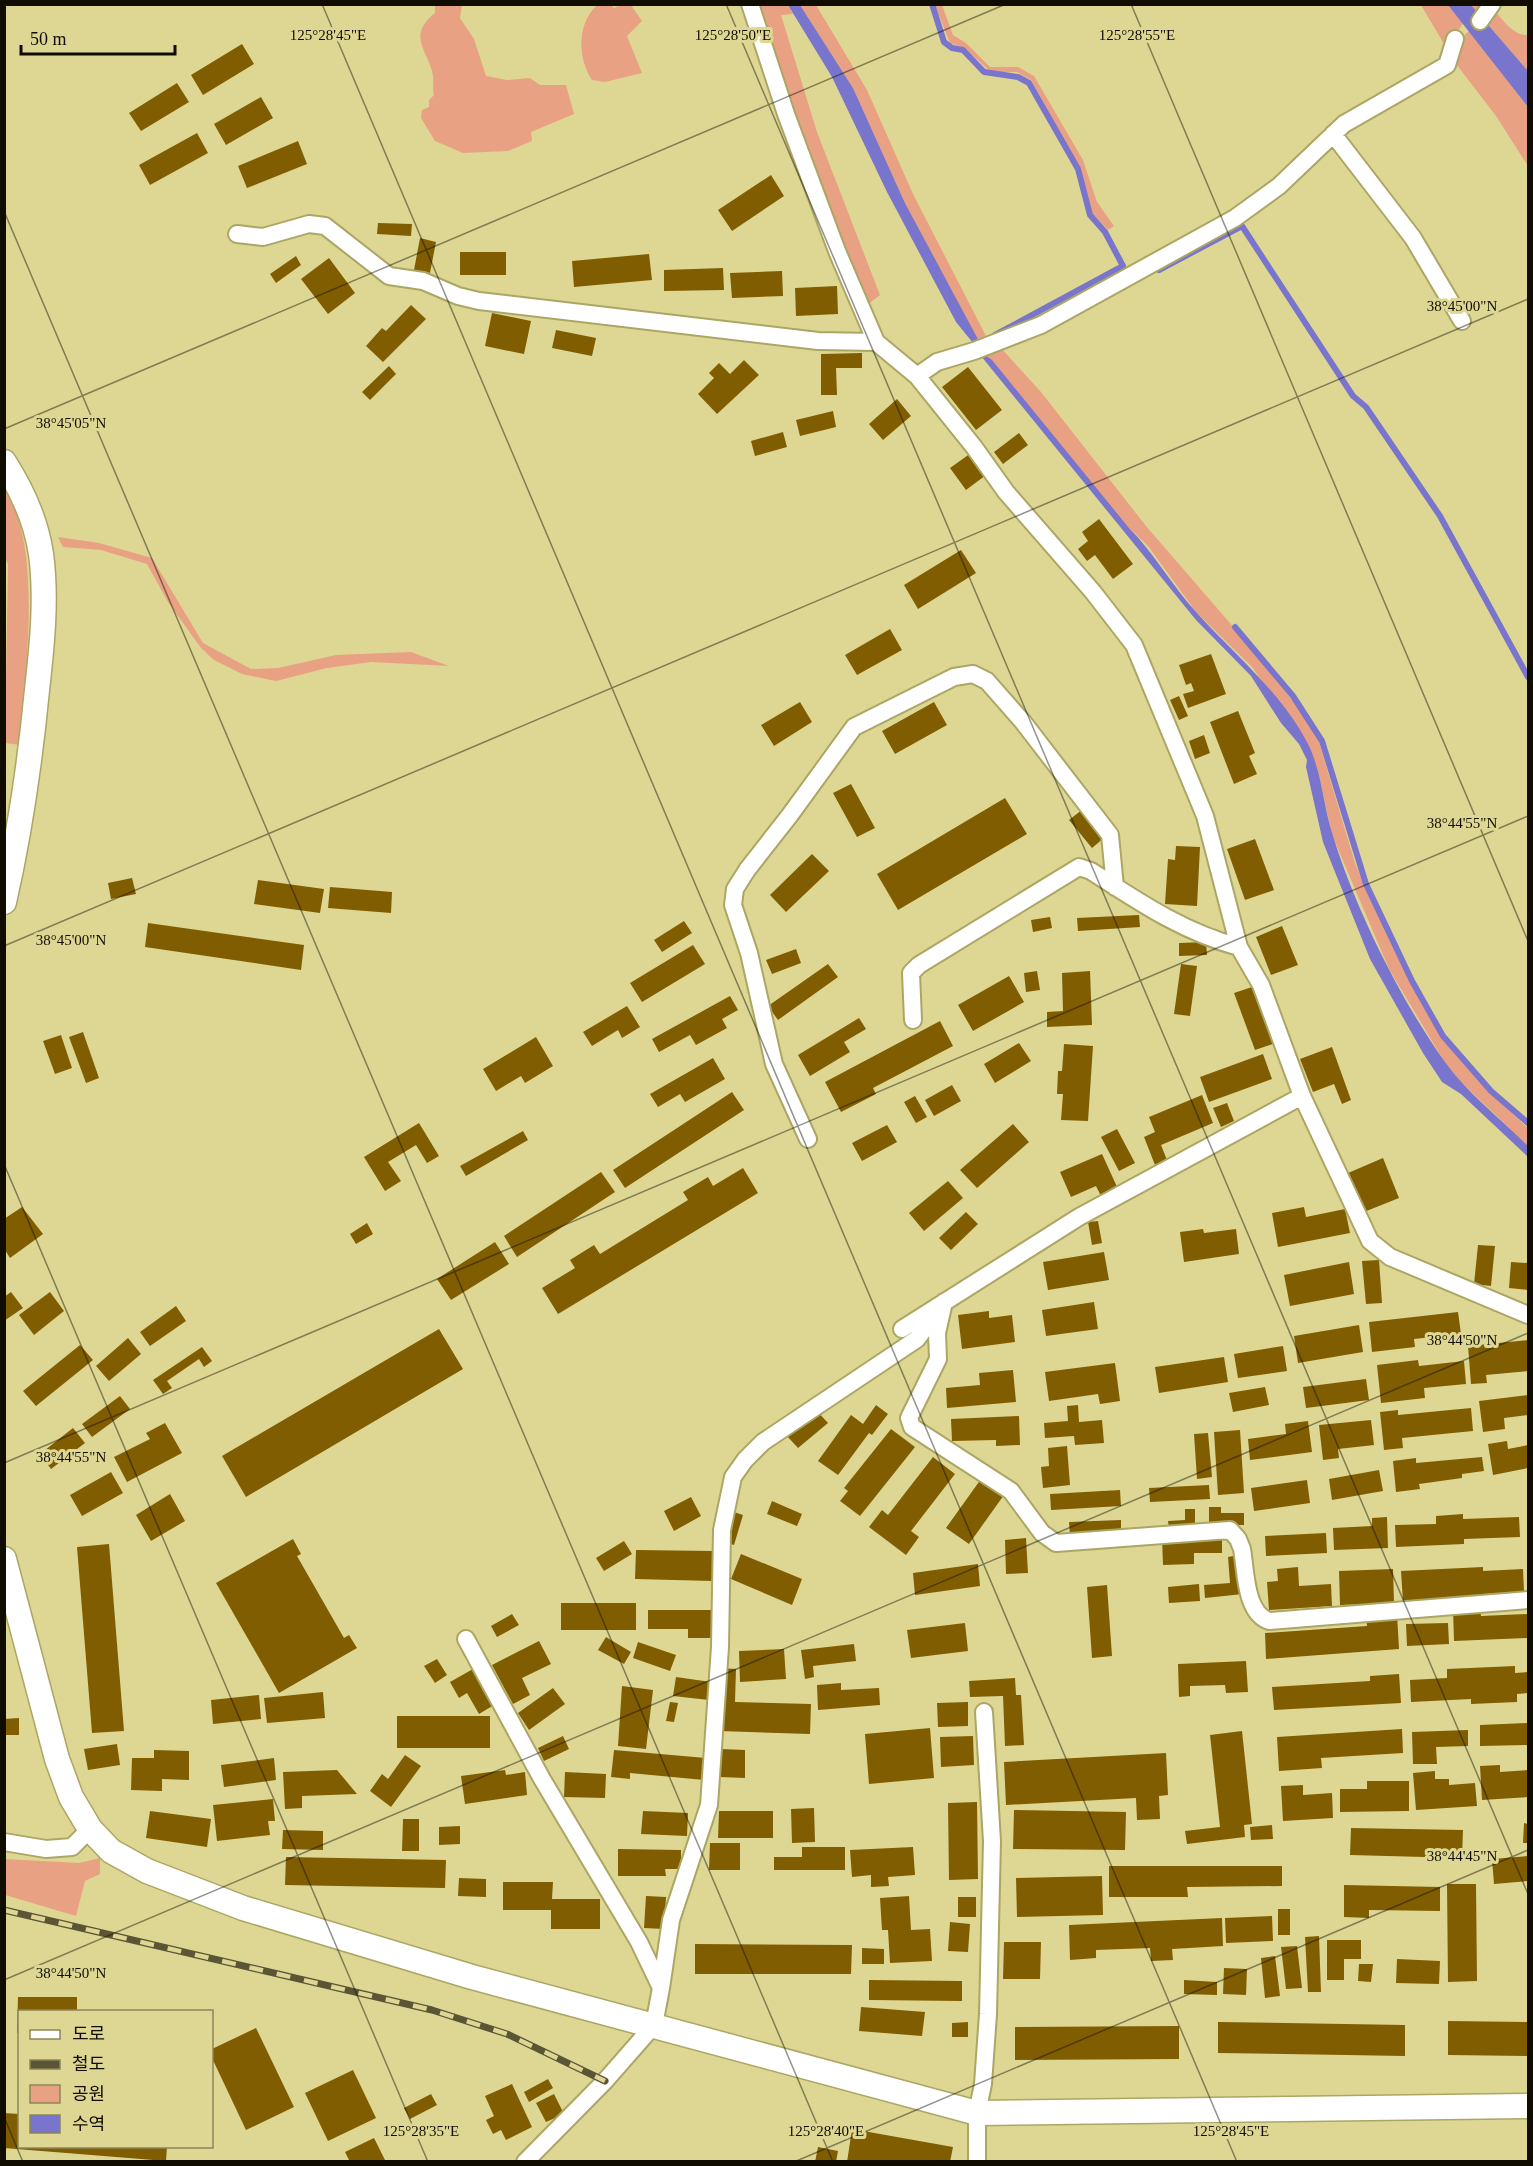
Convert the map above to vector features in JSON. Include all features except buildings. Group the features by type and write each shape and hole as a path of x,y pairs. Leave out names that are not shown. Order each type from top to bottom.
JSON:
{"street":[{"path":"750,4 786,114 837,251 876,342 917,376 974,447 1006,492 1093,592 1134,645 1205,816 1239,946 1261,985 1302,1096 1370,1241 1390,1257 1528,1315"},
{"path":"1480,21 1492,4"},
{"path":"917,376 937,362 980,349 1041,325 1235,218 1279,186 1344,124 1447,65 1455,39"},
{"path":"1333,134 1413,238 1462,321"},
{"path":"237,234 263,237 309,224 325,226 389,276 423,281 458,296 479,301 818,341 876,342"},
{"path":"4,462 19,485 32,516 41,555 42,642 31,756 11,832 4,902"},
{"path":"808,1139 774,1064 749,953 733,904 735,889 747,870 854,727 954,677 973,674 987,681 1023,723 1110,835 1115,886"},
{"path":"913,1020 911,973 919,965 1079,867 1091,871 1167,920 1208,938 1239,946"},
{"path":"902,1329 1079,1217 1302,1096"},
{"path":"944,1302 937,1333 938,1359 909,1418 912,1427 1011,1491 1042,1533 1056,1543 1230,1530 1238,1539 1242,1549 1253,1610 1261,1618 1269,1621 1528,1600"},
{"path":"525,2162 605,2080 654,2025 671,1920 709,1805 720,1647 722,1530 734,1477 745,1460 763,1442 917,1339 944,1302"},
{"path":"4,1558 57,1759 71,1797 90,1829 111,1851 147,1871 243,1908 472,1977 977,2113 1528,2106"},
{"path":"466,1639 542,1779 639,1942 661,1988"},
{"path":"977,2162 977,2113 983,2084 988,2014 992,1841 984,1712"},
{"path":"4,1842 46,1849 72,1847 90,1829"}],"green space":[{"path":"435,5 462,5 460,18 474,39 486,76 507,80 530,78 540,85 566,85 574,114 531,132 532,141 508,151 463,153 435,141 421,118 422,110 429,107 429,100 434,95 433,76 420,37 426,21 435,13"},
{"path":"597,5 611,5 614,8 631,5 642,21 627,36 642,73 605,82 592,80 584,61 581,41 590,13"},
{"path":"758,5 788,5 793,14 781,15 817,132 880,295 867,305 802,143"},
{"path":"800,5 816,5 867,90 913,194 986,336 978,340 968,323 905,203 853,88"},
{"path":"935,5 942,5 953,35 966,43 990,67 1018,67 1034,76 1083,160 1097,202 1114,226 1108,230 1092,213 1080,168 1031,80 1017,72 991,72 964,48 950,43"},
{"path":"1421,5 1448,5 1463,23 1447,49"},
{"path":"1471,5 1490,5 1512,29 1528,35 1528,71"},
{"path":"1469,31 1528,107 1528,166 1496,116 1453,60 1458,41"},
{"path":"1001,348 1041,392 1146,526 1255,652 1302,713 1319,742 1355,863 1364,885 1422,1005 1441,1036 1460,1060 1490,1093 1528,1128 1528,1146 1461,1082 1445,1063 1389,969 1332,835 1321,784 1307,743 1252,667 1196,612 1148,546 1129,528 984,354"},
{"path":"5,488 17,514 28,578 28,648 21,745 5,743 8,564 4,556"},
{"path":"58,537 99,543 152,558 203,643 251,669 278,668 336,655 411,652 449,666 371,662 327,668 276,681 242,674 214,660 201,648 168,602 147,564 101,550 63,547"},
{"path":"100,1858 100,1874 85,1881 76,1916 5,1895 5,1859 79,1863"}],"water":[{"path":"788,5 800,5 853,88 905,203 980,343 973,343 956,322 887,192 832,77"},
{"path":"1448,5 1471,5 1528,71 1528,107"},
{"path":"984,354 992,360 1147,548 1188,603 1257,675 1297,725 1313,755 1330,824 1354,894 1396,982 1428,1037 1454,1074 1474,1096 1528,1146 1528,1157 1461,1094 1442,1082 1370,959 1323,842 1306,767 1307,760 1299,744 1281,723 1251,676 1196,620 981,356"}],"waterway":[{"path":"932,4 944,42 952,48 963,50 984,72 1018,77 1029,83 1078,169 1090,215 1105,232 1123,266 995,335"},
{"path":"1159,270 1242,226 1353,396 1366,407 1440,516 1528,677"},
{"path":"1235,627 1293,696 1322,741 1366,884 1412,981 1443,1036 1491,1091 1528,1123"}],"railway":[{"path":"4,1910 432,2010 507,2034 605,2081"}]}
